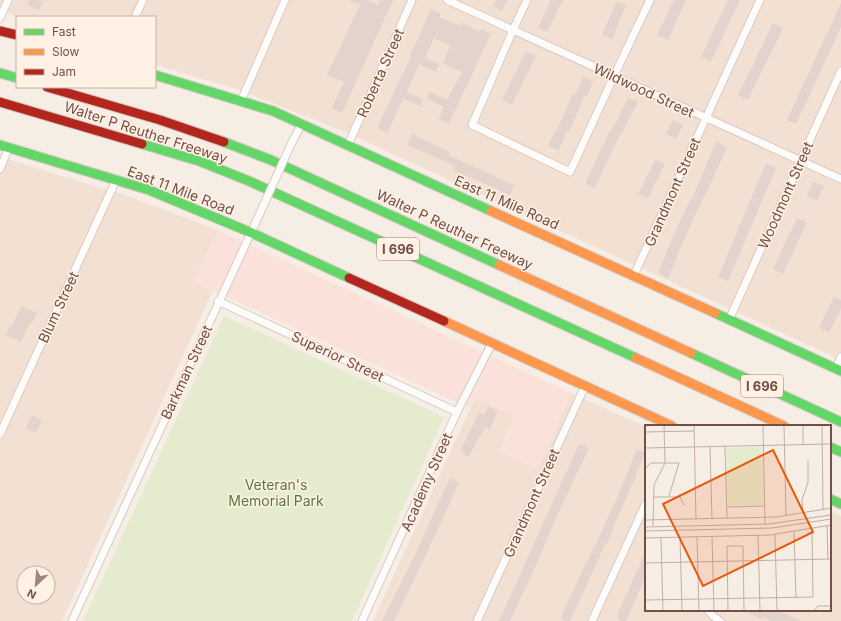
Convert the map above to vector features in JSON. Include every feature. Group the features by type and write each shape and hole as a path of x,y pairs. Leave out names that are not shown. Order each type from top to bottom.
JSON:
{"main road":[{"path":"0,31 16,35"},
{"path":"0,73 16,78"},
{"name":"East 11 Mile Road","path":"156,75 273,111 634,275 838,370"},
{"name":"Walter P Reuther Freeway","path":"50,88 185,128 264,157 841,422"},
{"name":"Walter P Reuther Freeway","path":"0,102 199,161 249,181 782,425"},
{"name":"East 11 Mile Road","path":"4,146 149,190 176,200 252,233 670,425"},
{"path":"831,447 841,452"},
{"path":"831,499 841,504"}],"street":[{"path":"0,18 8,0"},
{"path":"135,16 143,0"},
{"path":"241,101 285,0"},
{"name":"Roberta Street","path":"348,145 412,0"},
{"name":"Wildwood Street","path":"447,0 841,179"},
{"path":"527,0 472,125 570,172 650,0"},
{"name":"Grandmont Street","path":"634,275 760,0"},
{"name":"Woodmont Street","path":"729,320 841,70"},
{"name":"Barkman Street","path":"72,621 218,301 252,233 292,142 302,124"},
{"path":"0,169 4,146"},
{"name":"Blum Street","path":"0,434 116,180"},
{"name":"Superior Street","path":"218,301 458,412"},
{"name":"Academy Street","path":"362,621 458,412 492,344"},
{"path":"838,370 841,357"},
{"name":"Grandmont Street","path":"477,621 585,386"},
{"path":"592,621 645,505"},
{"path":"709,611 720,621"}],"shaded area":[{"path":"0,0 841,0 841,360 345,132 237,89 156,65 156,16 16,16 0,10"},
{"path":"0,157 122,194 218,230 194,282 213,290 62,621 0,621"},
{"path":"218,230 571,393 537,469 499,451 514,415 475,398 470,408 194,282"},
{"path":"571,393 645,427 645,611 831,611 831,511 841,516 841,621 373,621 475,398 514,415 537,469"}],"green space":[{"name":"Veteran's Memorial Park","path":"224,316 444,417 352,621 83,621"}],"building":[{"path":"29,0 39,0 43,2 39,10 27,5"},
{"path":"348,0 368,0 378,5 381,0 393,0 342,113 332,108 344,82 327,75 360,5"},
{"path":"496,0 508,0 502,11 493,6"},
{"path":"551,0 563,0 547,32 538,27"},
{"path":"674,0 686,0 668,40 657,35"},
{"path":"728,0 740,0 711,61 701,57"},
{"path":"617,1 626,5 612,39 602,35"},
{"path":"841,3 841,27 796,124 787,120"},
{"path":"431,9 441,14 439,17 460,26 462,23 480,32 481,29 491,34 449,123 439,119 444,107 427,99 430,92 447,100 462,72 443,63 450,46 434,38 425,58 439,64 436,72 419,64 407,92 423,99 420,106 403,99 387,133 377,128 411,56"},
{"path":"773,23 783,28 748,100 738,95"},
{"path":"526,51 536,56 512,105 502,100"},
{"path":"583,77 593,81 587,96 585,95 569,132 567,131 559,150 548,146 573,94 575,95"},
{"path":"628,98 638,102 622,133 621,132 595,188 585,184 609,132 611,132"},
{"path":"673,120 683,125 676,139 666,134"},
{"path":"412,134 450,152 448,155 514,185 510,195 453,170 455,166 407,145"},
{"path":"716,142 727,147 668,278 658,273"},
{"path":"655,160 665,164 648,198 638,194"},
{"path":"766,163 776,168 728,281 718,277"},
{"path":"813,182 824,186 817,201 807,196"},
{"path":"797,218 807,222 783,274 773,269"},
{"path":"834,297 841,300 841,309 829,332 819,328"},
{"path":"21,306 37,313 32,323 30,322 21,342 6,335"},
{"path":"488,406 498,411 490,430 485,427 469,457 461,453 463,449 461,449 479,413 484,415"},
{"path":"32,415 42,420 36,433 26,428"},
{"path":"579,444 589,448 510,621 499,621"},
{"path":"637,449 645,452 635,476 636,477 606,546 605,545 570,621 565,621 561,619 569,599 615,503"},
{"path":"450,478 459,482 426,555 394,621 382,621 415,555"},
{"path":"645,553 645,578 626,621 617,619 619,615 617,615"},
{"path":"745,611 778,611 801,621 771,621 763,617 762,619"}],"traffic: fast":[{"path":"0,73 16,78"},
{"path":"156,75 273,111 491,211"},
{"path":"224,142 271,160 499,265"},
{"path":"142,144 199,161 249,181 636,358"},
{"path":"0,145 149,190 252,233 349,278"},
{"path":"715,313 841,371"},
{"path":"691,353 841,422"},
{"path":"831,447 841,452"},
{"path":"831,499 841,504"}],"traffic: slow":[{"path":"491,211 715,313"},
{"path":"499,265 691,353"},
{"path":"444,321 670,425"},
{"path":"636,358 782,425"}],"traffic: jam":[{"path":"0,31 16,35"},
{"path":"50,88 160,120 224,142"},
{"path":"0,102 142,144"},
{"path":"349,278 444,321"}]}
